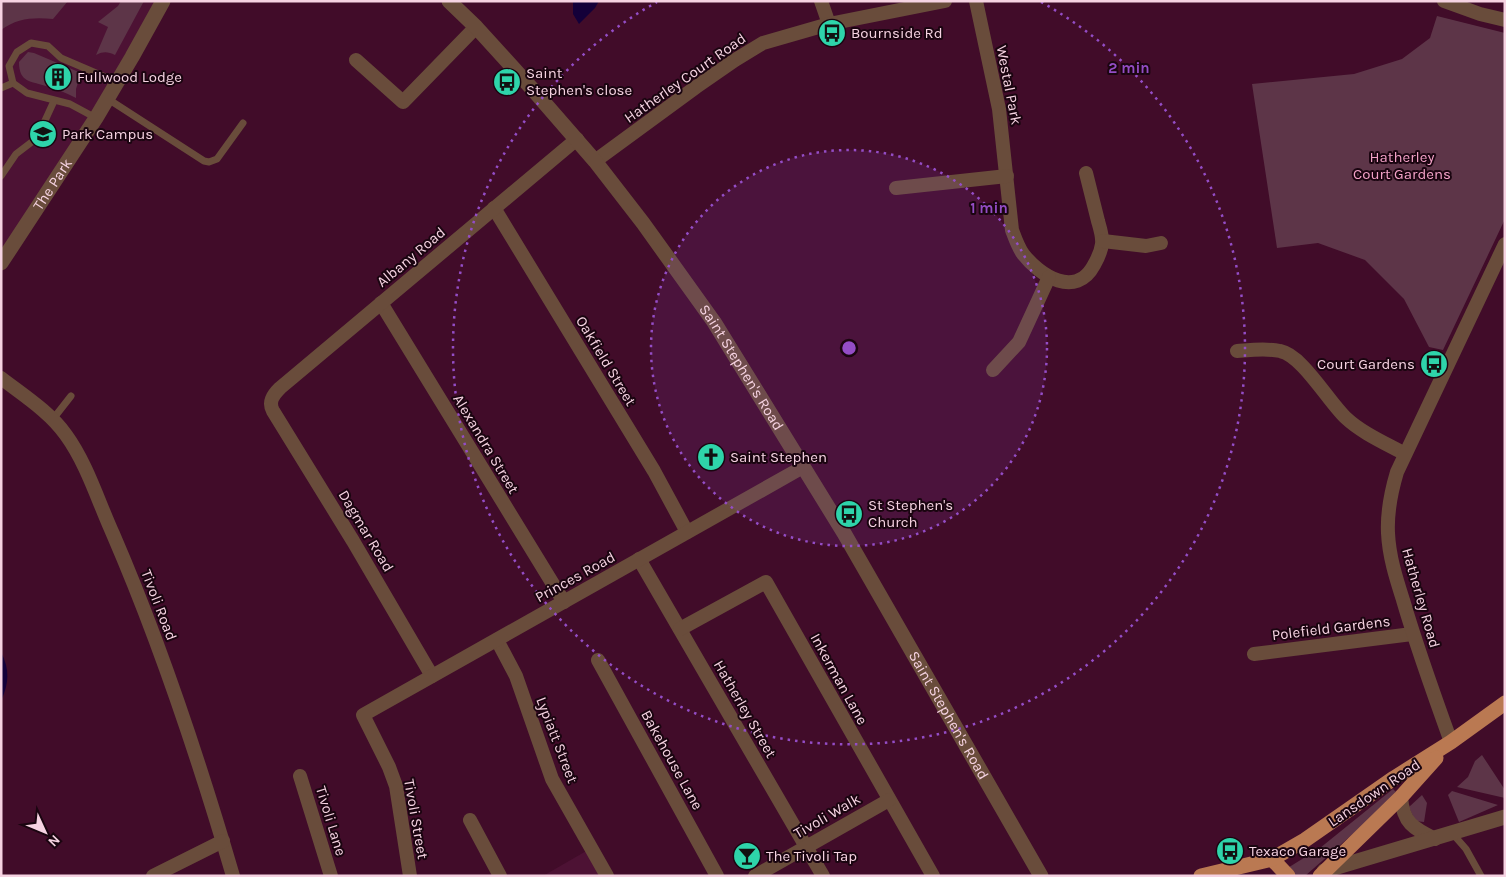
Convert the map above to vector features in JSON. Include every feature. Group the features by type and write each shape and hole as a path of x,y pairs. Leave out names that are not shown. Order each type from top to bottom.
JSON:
{"highway":[{"name":"Lansdown Road","path":"1201,876 1272,859 1305,840 1394,778 1451,742 1505,703"},
{"name":"Lansdown Road","path":"1322,874 1401,797 1451,742"},
{"path":"1272,859 1288,876"}],"street":[{"name":"The Park","path":"1,263 96,118 163,1"},
{"name":"Saint Stephen's Road","path":"449,1 476,27 577,138 643,223 714,322 844,533 1041,876"},
{"path":"822,1 829,24"},
{"name":"Hatherley Court Road","path":"595,161 696,87 763,43 829,24 945,1"},
{"name":"Westal Park","path":"976,1 999,109 1012,230 1016,242 1030,262 1049,277 1064,282 1072,282 1086,276 1091,271 1100,254 1103,241"},
{"path":"1444,1 1480,14 1505,20"},
{"path":"356,60 403,102 476,27"},
{"name":"Albany Road","path":"270,404 280,388 577,138"},
{"path":"1086,173 1103,241 1146,246 1161,243"},
{"path":"896,188 1007,176"},
{"name":"Oakfield Street","path":"494,208 654,471 687,532"},
{"name":"Hatherley Road","path":"1451,742 1412,634 1392,564 1388,531 1388,511 1396,472 1505,244"},
{"path":"993,370 1020,342 1049,277"},
{"name":"Alexandra Street","path":"381,303 564,602"},
{"path":"1238,350 1280,351 1293,356 1350,422 1405,454"},
{"name":"Tivoli Road","path":"1,378 53,419 66,435 79,458 131,577 180,708 233,876"},
{"name":"Dagmar Road","path":"270,404 273,412 354,541 432,676"},
{"name":"Princes Road","path":"363,715 803,467"},
{"name":"Hatherley Street","path":"639,559 823,876"},
{"name":"Inkerman Lane","path":"680,628 766,582 933,876"},
{"name":"Polefield Gardens","path":"1254,654 1412,634"},
{"name":"Lypiatt Street","path":"497,640 516,676 552,779 607,876"},
{"name":"Bakehouse Lane","path":"598,660 717,876"},
{"name":"Tivoli Street","path":"363,715 389,766 396,786 410,876"},
{"name":"Tivoli Lane","path":"300,776 331,876"},
{"path":"1401,797 1402,811 1407,821 1417,830 1434,838"},
{"name":"Tivoli Walk","path":"756,876 889,800"},
{"path":"1322,874 1505,817"},
{"path":"470,820 500,876"},
{"path":"152,876 223,840"}],"lane":[{"path":"96,118 70,104 27,93 13,83 9,66 17,52 31,42 48,46 61,58 117,82"},
{"path":"1,88 13,83"},
{"path":"108,98 204,161 210,162 217,159 243,123"},
{"path":"1,176 16,154 37,138 54,101"},
{"path":"53,419 71,396"},
{"path":"1452,833 1466,849 1482,876"}],"shaded area":[{"name":"Park Campus","path":"1,1 163,1 1,263"},
{"path":"573,1 599,1 595,8 579,24 573,14"},
{"path":"1,652 6,665 7,676 6,688 1,701"},
{"path":"588,850 602,876 543,876"}],"green space":[{"path":"1,1 68,1 53,19 26,19 13,23 1,30"},
{"path":"121,1 144,1 115,55 106,52 96,55 108,27 98,22 118,6"},
{"name":"Hatherley Court Gardens","path":"1437,16 1505,33 1505,219 1443,350 1429,347 1404,299 1365,260 1318,243 1277,248 1252,84 1354,74 1402,59 1430,38"},
{"path":"28,52 81,73 76,89 76,98 24,78 21,74 19,62"},
{"path":"1482,755 1505,790 1505,798 1457,787 1468,777 1475,761"},
{"path":"1393,789 1398,794 1305,876 1290,876 1286,869 1320,848"},
{"path":"1452,791 1498,805 1459,822 1448,795"},
{"path":"1422,795 1427,803 1424,822 1415,821 1409,807"}],"place":[{"name":"Bournside Rd","path":"832,33"},
{"name":"Fullwood Lodge","path":"58,77"},
{"name":"Saint Stephen's close","path":"507,82"},
{"name":"Park Campus","path":"43,134"},
{"name":"Court Gardens","path":"1434,364"},
{"name":"Saint Stephen","path":"711,457"},
{"name":"St Stephen's Church","path":"849,514"},
{"name":"Texaco Garage","path":"1230,851"},
{"name":"The Tivoli Tap","path":"747,856"}]}
